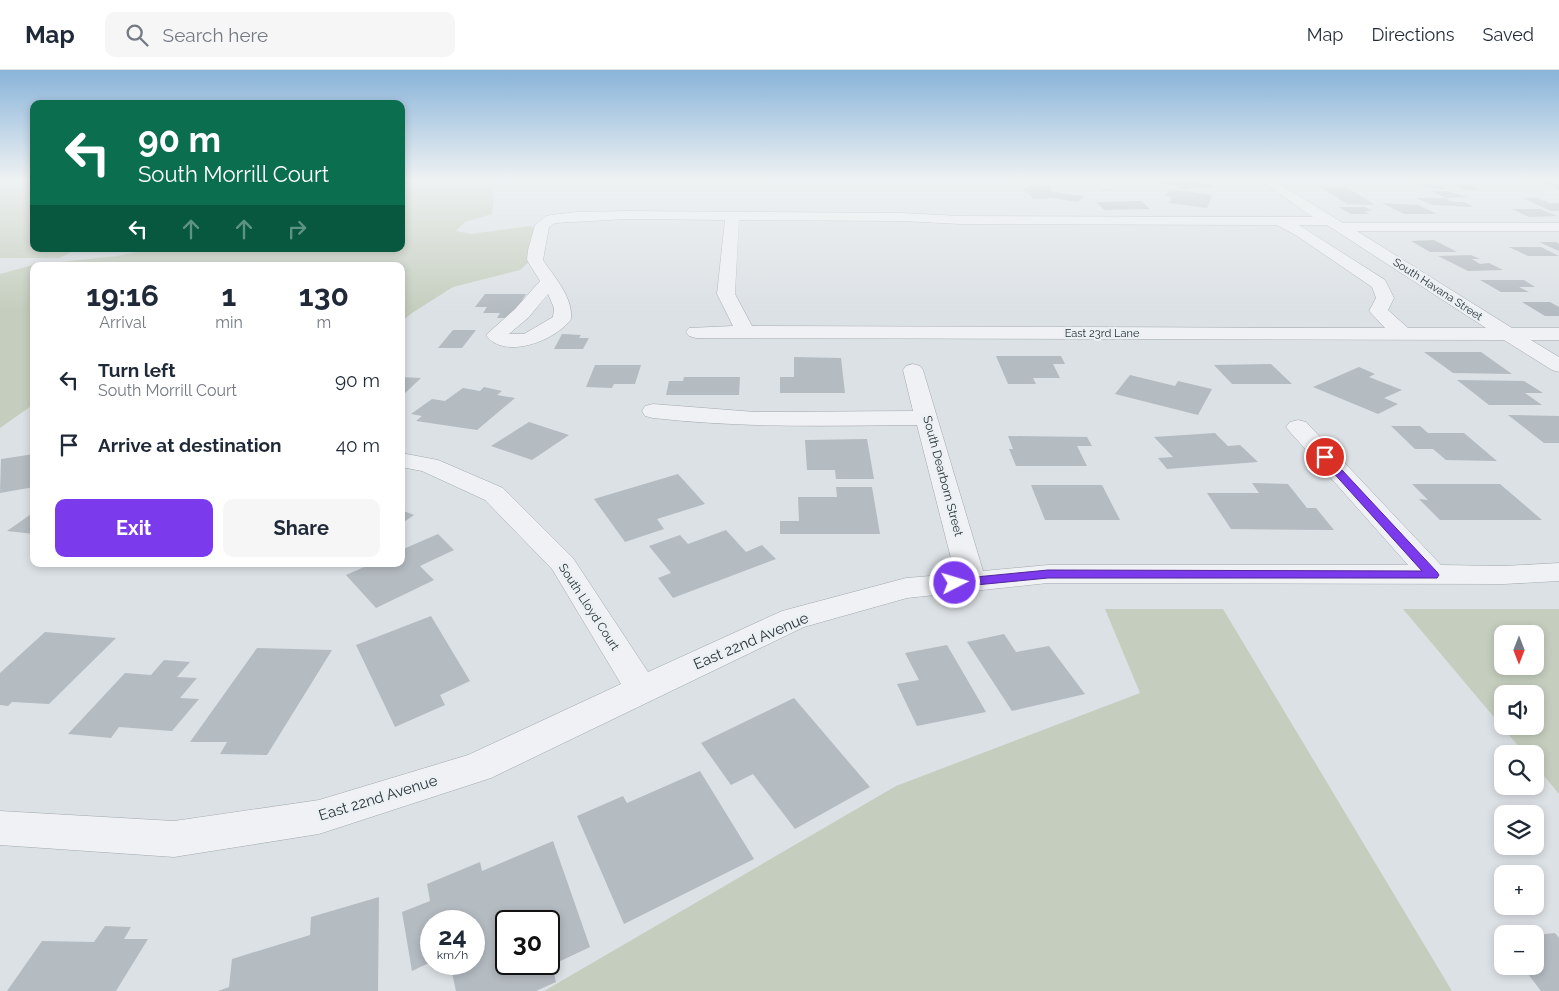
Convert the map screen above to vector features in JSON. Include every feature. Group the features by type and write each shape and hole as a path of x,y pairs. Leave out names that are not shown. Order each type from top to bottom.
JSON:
{"street":[{"path":"544,224 535,260 549,282"},
{"path":"731,224 726,294 745,332"},
{"path":"1284,224 1302,233 1379,284 1386,298 1378,311 1404,334"},
{"path":"1336,224 1559,227"},
{"name":"South Havana Street","path":"1336,224 1559,366"},
{"name":"East 23rd Lane","path":"696,332 1559,334"},
{"name":"South Dearborn Street","path":"913,370 972,582"},
{"path":"653,411 697,417 745,419 927,418"},
{"path":"1298,427 1433,575"},
{"name":"South Lloyd Court","path":"405,461 429,465 494,494 562,564 641,689"},
{"name":"East 22nd Avenue","path":"0,828 174,839 319,817 478,767 793,619 906,588 1048,574 1504,575 1559,572"}],"green space":[{"path":"0,224 30,224 30,252 71,252 60,258 0,258"},
{"path":"405,224 463,224 456,231 471,234 530,226 537,228 530,261 520,270 453,287 405,319 405,262 61,262 137,252 405,252"},
{"path":"30,266 30,407 0,428 0,274"},
{"path":"1105,609 1223,609 1452,991 544,991 896,786 1140,693"},
{"path":"1403,609 1559,609 1559,794 1544,776 1544,745 1517,745 1509,735 1544,735 1544,685 1494,685 1494,717"}],"building":[{"path":"1434,240 1457,252 1430,252 1411,241"},
{"path":"1539,242 1556,242 1559,244 1559,251"},
{"path":"1509,247 1541,247 1559,256 1528,256"},
{"path":"1471,255 1480,259 1472,259 1480,264 1489,263 1503,270 1468,271 1438,256"},
{"path":"1480,280 1524,280 1535,287 1519,287 1529,292 1501,292"},
{"path":"485,294 526,294 511,318 497,318 500,313 483,313 487,307 475,307"},
{"path":"1522,302 1550,302 1559,307 1559,316 1545,316"},
{"path":"453,330 476,330 462,348 438,348"},
{"path":"562,334 581,335 579,338 589,338 583,349 554,349"},
{"path":"1424,352 1481,352 1512,374 1453,373"},
{"path":"996,356 1061,356 1065,364 1053,364 1060,378 1033,378 1036,384 1008,384"},
{"path":"794,357 841,358 845,393 780,393 780,377 794,377"},
{"path":"1271,364 1292,384 1232,384 1214,365"},
{"path":"595,365 641,365 635,384 614,384 612,388 586,387"},
{"path":"1359,367 1375,374 1369,377 1402,390 1384,398 1398,404 1378,414 1313,387"},
{"path":"1130,375 1175,386 1178,381 1212,389 1198,415 1115,394"},
{"path":"405,377 421,378 405,393"},
{"path":"684,377 740,377 739,395 666,395 669,381 683,381"},
{"path":"1457,380 1524,381 1543,393 1525,393 1542,405 1489,405"},
{"path":"484,387 502,391 497,395 515,398 477,430 416,421 422,416 411,414 432,399 445,401 463,388 480,391"},
{"path":"1508,415 1559,416 1559,443 1544,443"},
{"path":"529,422 569,435 532,460 491,446"},
{"path":"1391,426 1420,426 1428,433 1464,433 1497,461 1446,460 1433,449 1415,449"},
{"path":"1215,433 1228,446 1240,445 1258,462 1167,469 1158,458 1173,457 1154,437"},
{"path":"1008,436 1087,437 1092,446 1077,446 1087,466 1016,466 1009,449 1013,449"},
{"path":"867,439 874,479 836,479 835,470 807,470 805,440"},
{"path":"30,455 30,488 0,493 1,459"},
{"path":"678,474 705,504 657,519 664,529 625,542 594,499"},
{"path":"1252,483 1288,484 1307,508 1316,508 1334,530 1231,529 1207,493 1259,493"},
{"path":"1412,484 1500,484 1542,520 1440,520 1419,499 1428,500"},
{"path":"1031,485 1102,485 1120,520 1045,520"},
{"path":"836,487 872,487 880,534 780,534 780,521 799,521 798,497 837,497"},
{"path":"405,512 414,515 405,521"},
{"path":"30,515 30,534 7,531"},
{"path":"726,530 746,552 762,545 776,559 673,598 658,578 671,573 649,546 680,535 688,544"},
{"path":"438,534 454,550 420,566 434,580 376,608 346,575 364,567 405,567 405,548"},
{"path":"431,616 470,681 440,695 445,705 395,727 356,645"},
{"path":"45,632 116,638 49,704 12,702 8,706 0,705 0,673"},
{"path":"1004,634 1016,652 1049,646 1085,694 1012,711 967,642"},
{"path":"947,645 986,712 917,726 897,684 919,680 905,653"},
{"path":"257,648 332,650 267,755 220,754 227,742 190,742"},
{"path":"164,660 190,662 177,677 197,678 180,698 199,699 172,731 119,727 111,738 68,734 125,673 151,675"},
{"path":"794,698 870,787 795,829 753,774 731,785 701,743"},
{"path":"700,771 754,859 624,924 577,816 623,796 627,803"},
{"path":"553,841 590,947 560,961 560,910 495,910 495,975 554,975 556,982 536,991 456,991 452,975 485,975 485,910 420,910 420,967 412,971 402,912 430,901 427,884 480,862 482,871"},
{"path":"379,897 378,991 218,991 229,987 232,959 310,935 311,917"},
{"path":"105,926 131,927 124,939 148,939 116,991 7,991 42,941 94,942"},
{"path":"1555,933 1559,938 1559,991 1541,991 1529,975 1544,975 1544,934"}],"route":[{"path":"955,583 1048,574 1433,575 1325,457"}]}
